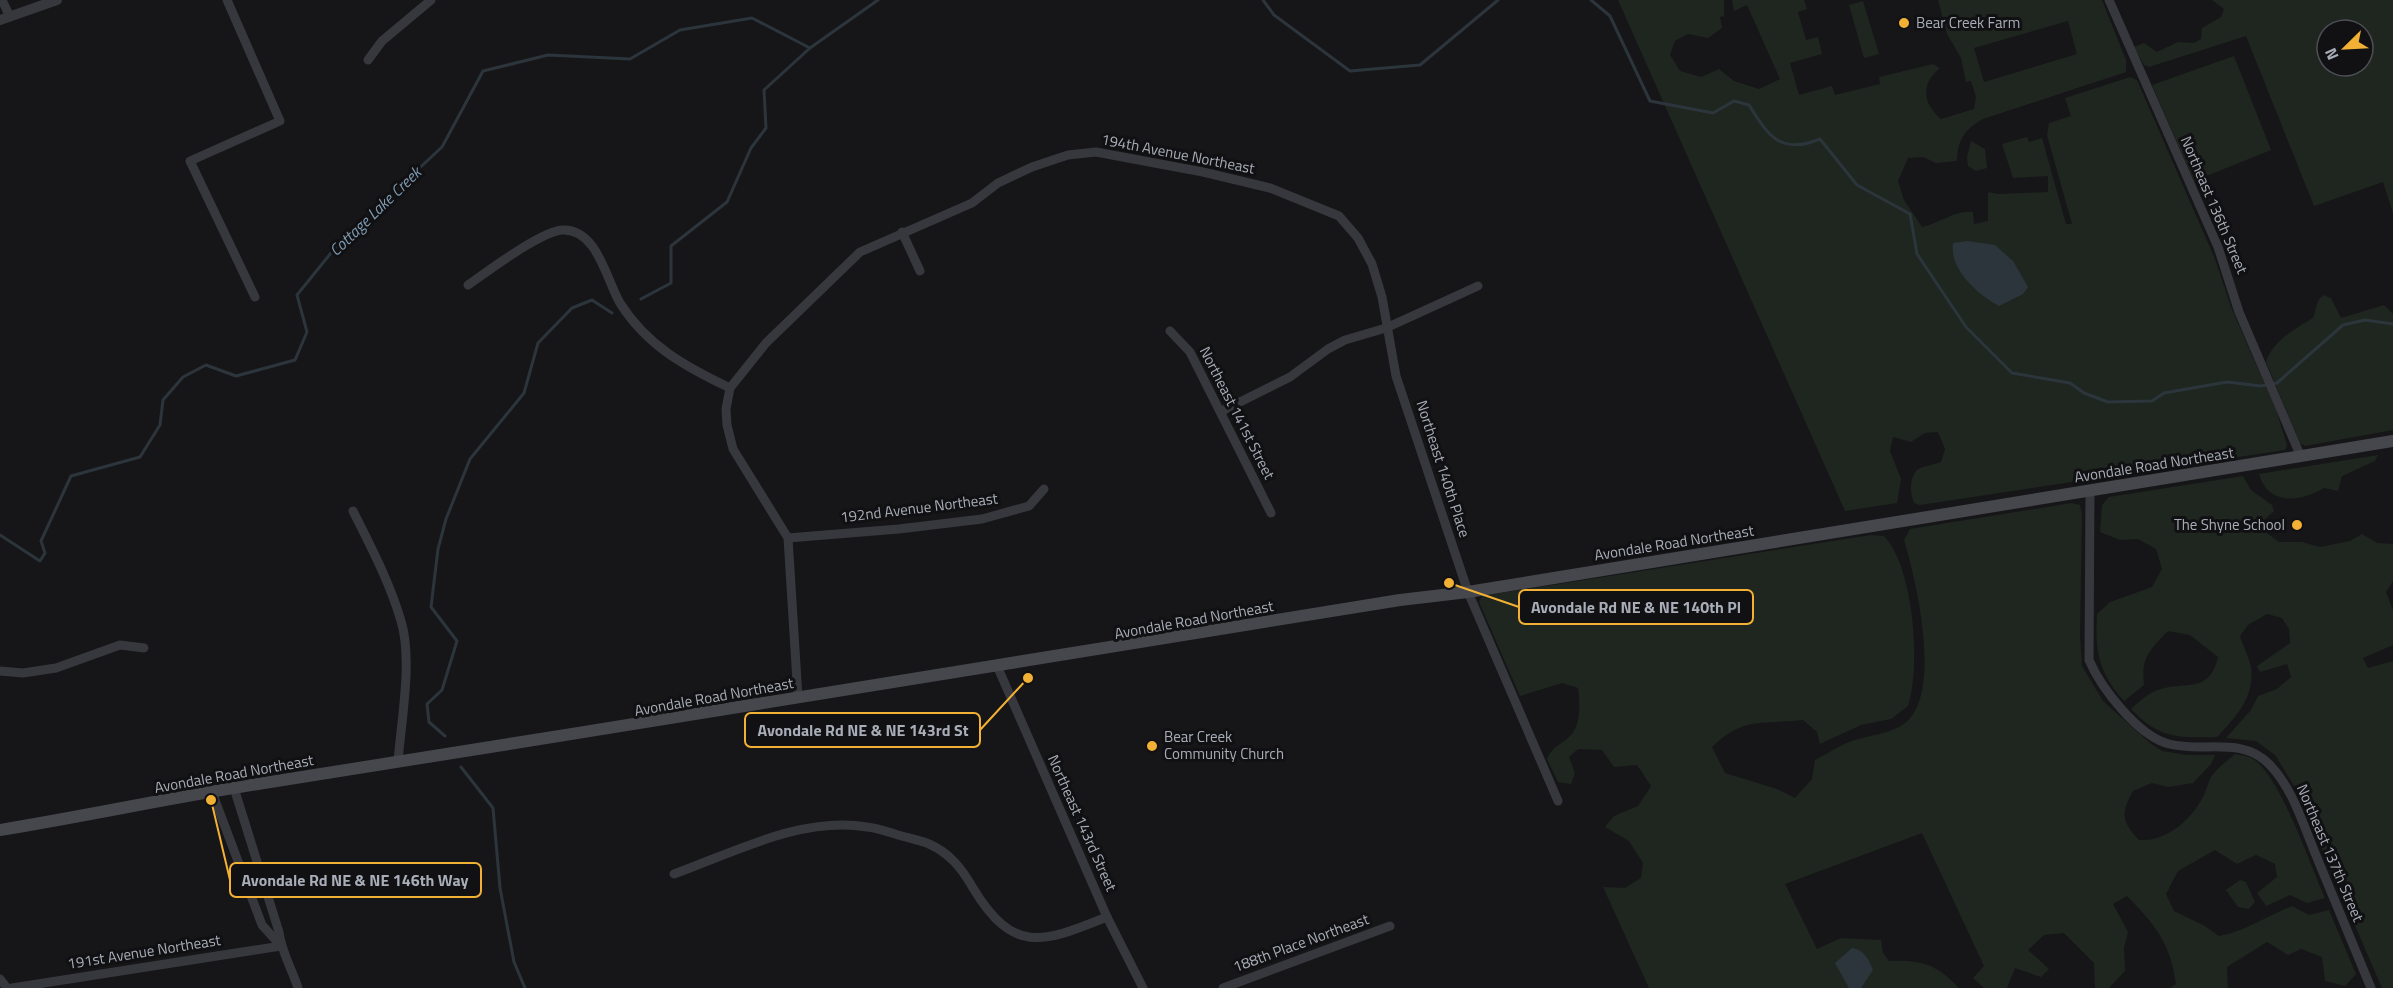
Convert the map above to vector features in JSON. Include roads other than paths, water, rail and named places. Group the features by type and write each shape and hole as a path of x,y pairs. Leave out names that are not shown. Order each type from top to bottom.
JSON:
{"main road":[{"name":"Avondale Road Northeast","path":"0,830 234,788 632,726 798,697 998,668 1400,600 1468,592 2393,441"}],"street":[{"path":"2,0 5,19 57,0"},
{"path":"227,0 280,121 190,161 255,297"},
{"path":"368,60 382,41 431,0"},
{"name":"Northeast 136th Street","path":"2109,0 2218,247 2239,312 2301,457"},
{"name":"194th Avenue Northeast","path":"730,388 766,343 860,252 972,203 998,183 1032,167 1068,155 1096,152 1146,160 1270,188"},
{"name":"Northeast 140th Place","path":"1270,188 1339,216 1358,238 1372,264 1379,286 1396,376 1468,592 1558,801"},
{"path":"468,285 548,233 574,230 590,243 621,303 645,335 681,365 730,388 726,409 727,425 734,449 788,537 798,697"},
{"path":"902,232 920,271"},
{"path":"1222,411 1290,377 1328,349 1345,340 1386,328 1478,286"},
{"name":"Northeast 141st Street","path":"1170,331 1190,352 1222,411 1271,513"},
{"name":"192nd Avenue Northeast","path":"788,537 899,529 982,519 1029,506 1044,489"},
{"name":"Northeast 137th Street","path":"2090,491 2089,660 2097,677 2148,733 2169,744 2252,750 2276,771 2300,816 2371,988"},
{"path":"353,512 381,568 402,622 405,660 398,762"},
{"path":"0,671 23,674 56,668 120,645 144,648"},
{"name":"Northeast 143rd Street","path":"998,668 1107,917 1143,988"},
{"path":"234,788 279,932 281,946"},
{"path":"212,792 262,925 281,946 292,967 298,988"},
{"path":"674,874 800,829 832,825 867,826 929,844 950,856 962,869 991,916 1010,931 1028,937 1045,939 1107,917"},
{"name":"188th Place Northeast","path":"1223,988 1390,926"},
{"name":"191st Avenue Northeast","path":"12,988 281,946"},
{"path":"0,979 7,988"}],"waterway":[{"name":"Cottage Lake Creek","path":"0,535 40,561 45,553 41,541 71,476 140,457 160,425 163,400 183,377 206,365 236,376 295,360 307,332 297,295 339,243 442,147 483,71 548,55 630,59 680,30 752,18 810,48 878,0"},
{"name":"Cottage Lake Creek","path":"1263,0 1274,15 1350,71 1420,65 1498,0"},
{"name":"Cottage Lake Creek","path":"1591,0 1610,16 1650,101 1713,113 1734,101 1749,105 1763,126 1777,140 1795,145 1820,139 1857,185 1910,214 1917,254 1966,327 2012,373 2070,383 2084,393 2108,402 2152,401 2164,393 2227,382 2261,386 2277,383 2343,325 2365,320 2393,324"},
{"path":"641,299 671,283 671,246 727,202 751,148 766,128 764,90 810,48"},
{"path":"445,736 429,722 427,704 442,690 457,641 431,607 438,549 446,519 470,459 524,393 538,343 572,308 592,300 612,313"},
{"path":"461,767 493,808 500,888 514,962 525,988"}],"place":[{"name":"Bear Creek Farm","path":"1904,23"},
{"name":"The Shyne School","path":"2297,525"},
{"name":"Avondale Rd NE & NE 140th Pl","path":"1449,583"},
{"name":"Avondale Rd NE & NE 143rd St","path":"1028,678"},
{"name":"Bear Creek Community Church","path":"1152,746"},
{"name":"Avondale Rd NE & NE 146th Way","path":"211,800"}]}
